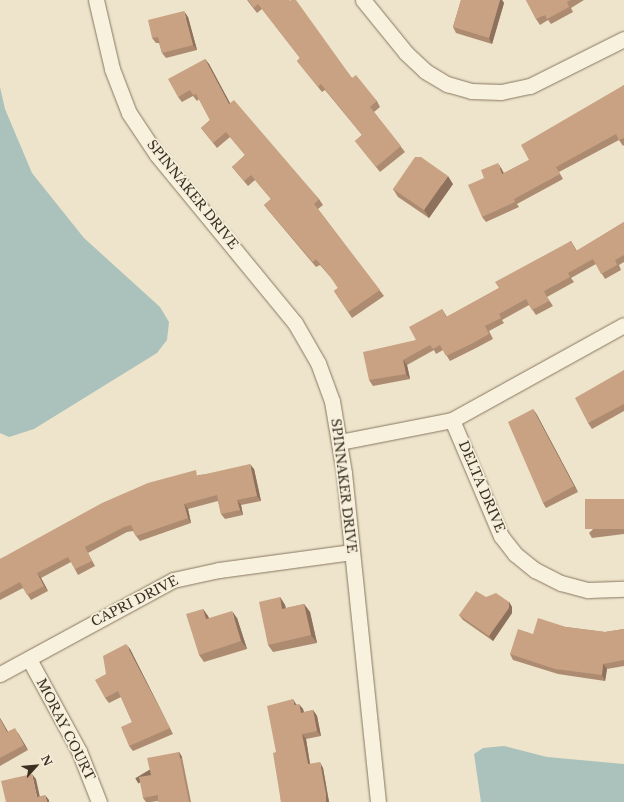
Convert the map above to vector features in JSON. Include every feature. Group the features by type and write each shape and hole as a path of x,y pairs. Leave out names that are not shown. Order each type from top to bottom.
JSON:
{"street":[{"name":"SPINNAKER DRIVE","path":"96,0 112,69 129,113 157,155 295,323 318,363 332,402 340,442 378,802"},
{"path":"363,0 406,53 425,71 446,84 471,91 501,92 530,86 624,39"},
{"path":"340,442 452,420 624,325"},
{"name":"DELTA DRIVE","path":"452,420 501,536 515,554 535,570 561,583 588,590 624,589"},
{"name":"CAPRI DRIVE","path":"0,674 172,580 219,570 352,552"},
{"name":"MORAY COURT","path":"29,659 79,750 99,802"}],"water":[{"path":"0,87 5,109 32,173 84,238 160,307 169,322 167,340 157,353 34,429 9,437 0,433"},
{"path":"504,746 547,757 624,764 624,802 481,802 474,754 483,748"}],"building":[{"path":"248,0 296,0 352,78 356,75 377,101 370,107 401,146 376,167 355,141 362,135 321,84 318,87 297,61 300,58 258,4 254,8"},
{"path":"461,0 500,0 489,38 453,27"},
{"path":"526,0 571,0 567,2 569,7 547,19 545,15 536,19"},
{"path":"184,11 193,45 162,53 158,37 152,38 148,20"},
{"path":"205,59 229,104 234,100 319,199 314,204 380,290 348,312 334,291 338,288 329,275 316,259 313,262 264,205 271,199 251,175 244,181 232,167 245,155 226,132 213,143 201,128 210,120 196,94 193,95 190,90 178,97 168,79"},
{"path":"624,85 624,138 619,140 616,134 556,167 560,174 514,199 515,202 482,217 468,185 484,178 481,170 498,163 502,174 529,160 521,145"},
{"path":"415,157 421,157 448,176 424,210 393,189"},
{"path":"624,222 624,255 615,260 617,265 601,274 593,259 568,273 570,277 544,291 549,301 532,310 526,299 499,314 501,318 485,326 489,334 473,343 446,356 440,345 433,349 430,345 403,360 406,374 369,380 363,352 416,340 409,327 442,309 446,317 499,288 495,282 571,241 576,251"},
{"path":"624,370 624,404 588,423 575,398"},
{"path":"533,409 574,486 543,503 508,422"},
{"path":"250,464 257,496 237,500 240,510 221,514 217,495 184,504 188,518 136,536 131,525 124,527 85,547 92,561 75,569 68,557 37,573 44,586 27,595 20,582 0,593 0,559 102,503 148,483 196,470 197,476"},
{"path":"585,499 624,499 624,529 585,529"},
{"path":"476,591 486,597 496,593 509,602 509,608 489,636 459,615"},
{"path":"280,597 282,609 304,604 311,635 268,645 259,602"},
{"path":"203,609 206,619 232,611 241,641 199,655 186,614"},
{"path":"538,618 566,627 605,632 624,629 624,660 603,664 602,675 555,669 510,654 518,629 533,634"},
{"path":"126,644 170,728 129,746 121,727 132,722 118,691 105,698 95,680 106,674 103,656"},
{"path":"293,699 294,705 299,704 301,713 313,710 317,731 302,734 308,764 320,762 326,802 281,802 273,753 276,752 267,706"},
{"path":"0,719 7,732 15,728 24,745 0,758"},
{"path":"179,752 189,802 158,802 158,795 143,798 139,777 151,775 147,758"},
{"path":"32,774 37,797 45,795 47,802 6,802 1,781"}]}
